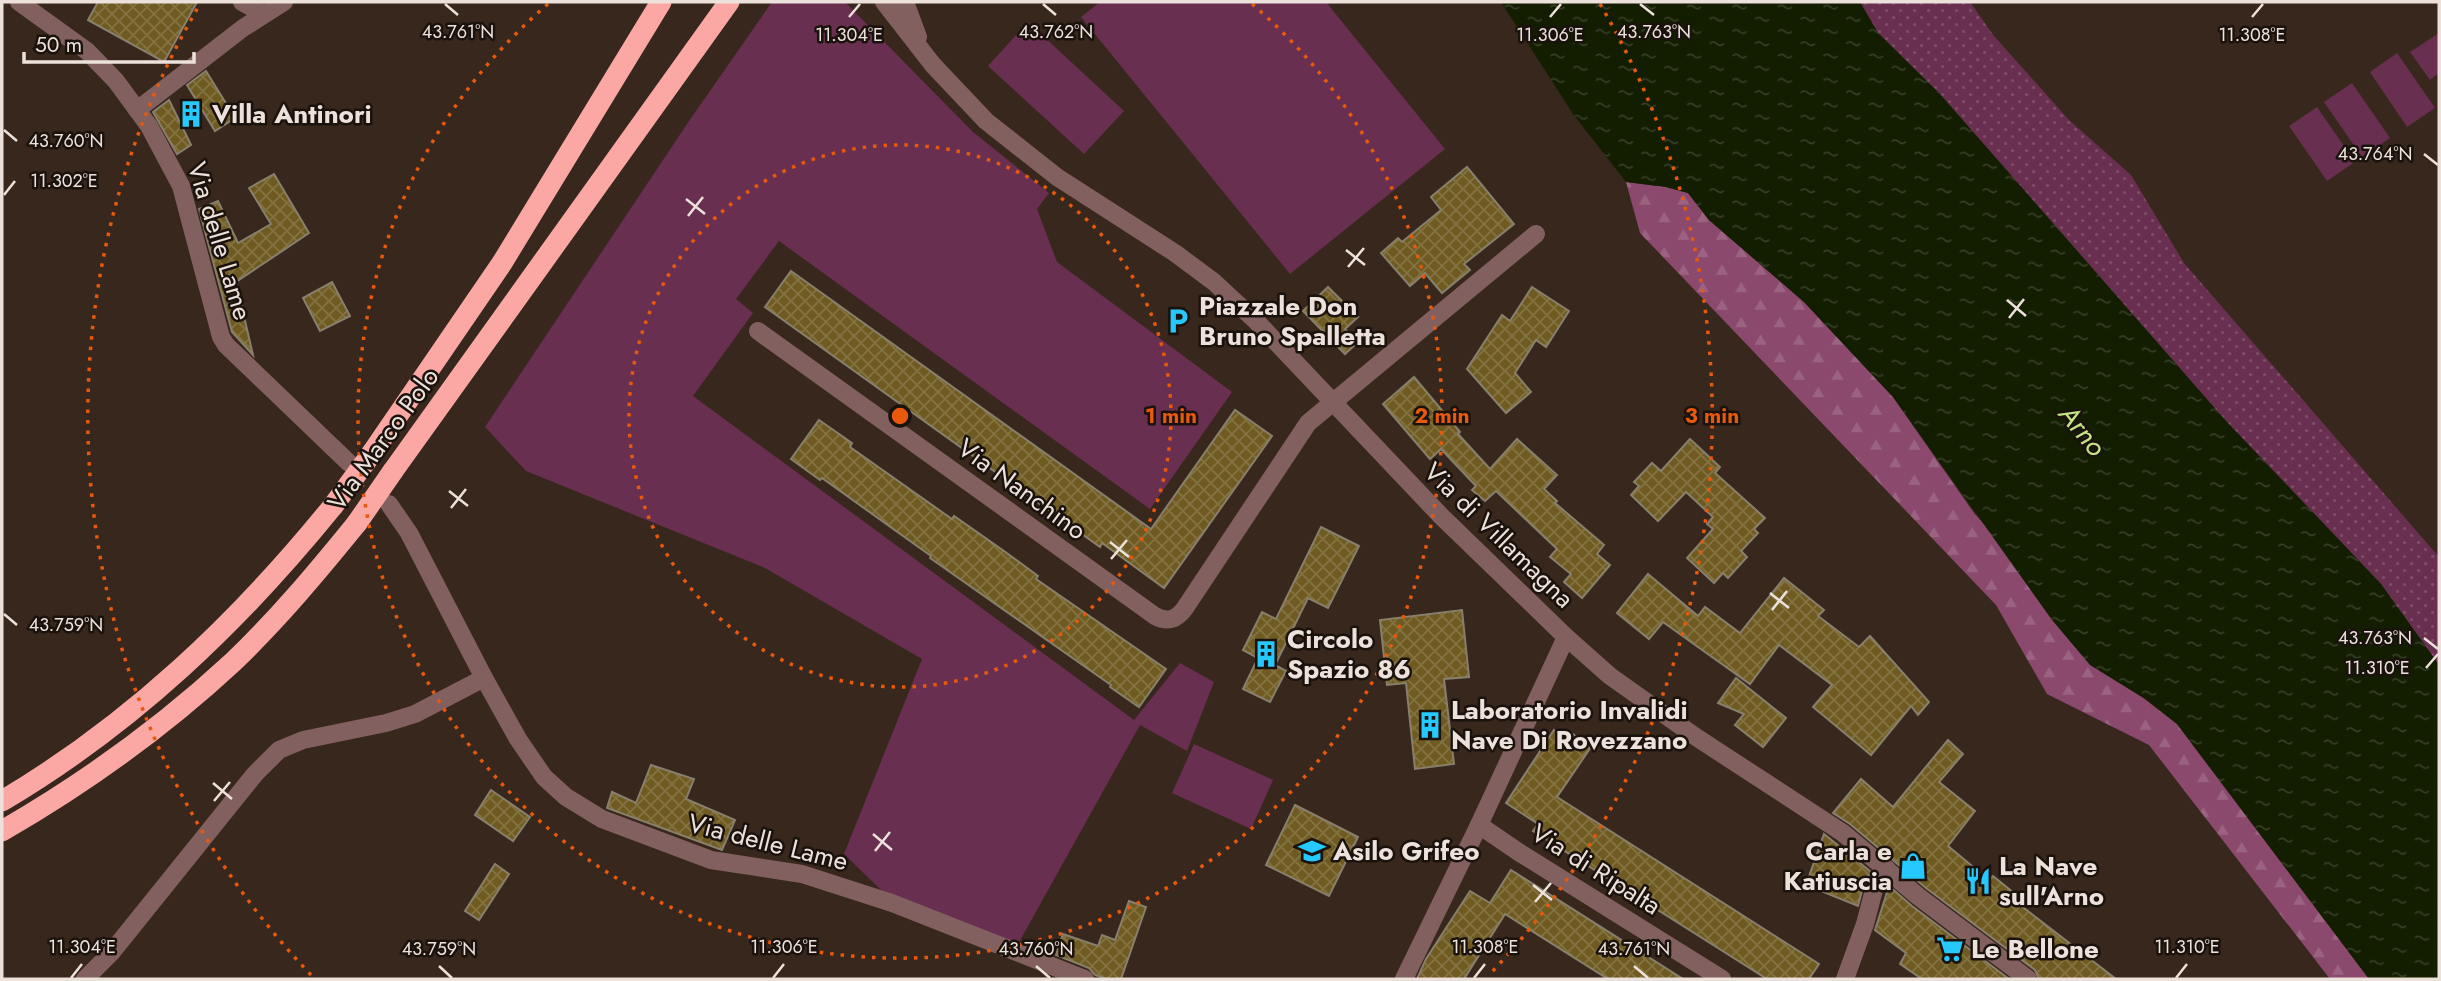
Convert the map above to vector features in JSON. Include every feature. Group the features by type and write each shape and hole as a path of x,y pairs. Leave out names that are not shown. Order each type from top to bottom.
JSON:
{"highway":[{"name":"Via Marco Polo","path":"2,801 43,776 121,721 186,665 288,562 372,453 502,263 661,2"},
{"name":"Via Marco Polo","path":"2,831 92,776 190,700 285,608 357,523 729,2"}],"street":[{"name":"Via delle Lame","path":"19,2 87,51 116,81 137,110 181,186 221,337 226,345 349,463"},
{"path":"242,2 264,14"},
{"path":"137,110 264,14 285,2"},
{"name":"Via di Villamagna","path":"884,2 933,65 986,121 1035,160 1169,248 1213,282 1257,322 1411,486 1566,637 1627,688 1696,737 1843,833 1919,897 2028,979"},
{"name":"Via di Villamagna","path":"905,2 919,40 961,96"},
{"path":"1335,402 1536,234"},
{"name":"Via Nanchino","path":"758,331 1163,620 1171,620 1180,615 1308,423 1335,402"},
{"name":"Via delle Lame","path":"390,504 409,533 518,739 544,777 566,797 602,819 711,860 803,874 892,903 1085,979"},
{"path":"1404,979 1566,637"},
{"path":"85,979 111,953 255,774 279,750 303,740 386,723 415,714 484,678"},
{"name":"Via di Ripalta","path":"1479,825 1722,979"},
{"path":"1845,979 1865,924 1875,886 1887,869"}],"shaded area":[{"path":"772,2 845,2 973,132 1049,193 1037,209 1057,262 1232,392 1150,509 779,241 736,299 753,313 693,396 1134,720 1180,663 1214,682 1187,751 1140,725 1018,944 881,890 844,854 922,659 765,568 526,471 485,427 689,121"},
{"path":"1100,2 1326,2 1445,149 1290,274 1081,17"},
{"path":"1860,2 1970,2 1994,36 2069,120 2131,175 2184,263 2439,557 2439,665 2381,584 2226,421 1939,93 1878,33"},
{"path":"1028,22 1124,111 1084,154 988,66"},
{"path":"2439,33 2439,73 2430,80 2410,52"},
{"path":"2397,53 2435,108 2407,127 2370,72"},
{"path":"2352,83 2390,138 2362,157 2324,102"},
{"path":"2317,107 2355,162 2327,181 2289,126"},
{"path":"1194,744 1273,780 1251,829 1172,793"}],"green space":[{"path":"1626,182 1688,193 1709,220 1804,302 1893,397 1974,513 2145,699 2177,724 2369,979 2330,979 2149,745 2047,694 1996,605 1640,233"}],"water":[{"name":"Arno","path":"1501,2 1860,2 1878,33 1939,93 2226,421 2381,584 2439,665 2439,979 2369,979 2177,724 2145,699 2090,665 2052,620 1893,397 1804,302 1709,220 1688,193 1626,182 1573,114"}],"building":[{"path":"98,2 197,2 164,62 88,20"},
{"path":"206,71 235,118 215,131 187,85"},
{"path":"169,100 191,145 177,154 153,112"},
{"path":"1467,167 1514,224 1464,264 1470,270 1442,293 1425,273 1410,286 1381,253 1398,238 1402,242 1441,210 1431,197"},
{"path":"274,174 309,233 236,282 253,355 232,332 199,209 218,201 238,243 271,224 249,188"},
{"path":"791,271 1151,529 1235,410 1272,436 1164,588 1102,543 1100,547 765,307"},
{"path":"332,282 350,316 320,331 303,298"},
{"path":"1328,287 1358,317 1345,329 1358,342 1345,354 1303,311"},
{"path":"1532,287 1569,311 1546,347 1536,340 1515,373 1531,392 1506,413 1467,369 1502,315 1510,321"},
{"path":"1414,377 1460,432 1458,434 1490,469 1517,439 1557,475 1544,489 1557,501 1555,503 1604,545 1597,554 1610,565 1582,598 1564,582 1571,574 1550,557 1557,549 1496,491 1485,501 1472,490 1476,486 1441,449 1430,459 1383,404"},
{"path":"819,420 852,443 850,447 952,519 954,516 1004,551 1038,576 1036,579 1166,669 1139,707 822,478 820,480 791,459"},
{"path":"1690,439 1720,467 1715,473 1765,518 1754,529 1758,533 1741,551 1747,557 1728,578 1723,573 1714,583 1687,558 1713,529 1707,524 1713,517 1686,492 1658,521 1631,495 1639,486 1634,482 1652,463 1661,471"},
{"path":"1321,527 1359,546 1328,608 1308,598 1275,665 1286,671 1270,702 1243,689 1258,658 1243,650 1262,612 1276,619"},
{"path":"1648,574 1698,616 1705,607 1740,633 1784,578 1824,610 1818,616 1859,647 1870,636 1929,702 1918,715 1911,706 1871,755 1813,707 1832,685 1779,645 1750,684 1663,622 1649,639 1617,613"},
{"name":"Laboratorio Invalidi Nave Di Rovezzano","path":"1462,610 1469,677 1444,679 1454,764 1415,769 1406,683 1387,685 1380,620"},
{"path":"1736,678 1786,718 1763,747 1735,725 1744,714 1718,703"},
{"path":"1554,730 1566,739 1570,732 1591,747 1557,797 1819,964 1809,979 1767,979 1533,831 1538,824 1506,803"},
{"path":"1948,740 1963,754 1939,782 1975,811 1948,846 1989,880 1993,876 2014,893 2011,898 2116,979 2039,979 2035,970 1926,888 1850,824 1833,813 1861,779 1893,807"},
{"path":"651,765 694,779 686,799 735,820 722,850 607,808 612,792 636,803"},
{"path":"491,790 530,817 513,841 475,815"},
{"name":"Asilo Grifeo","path":"1295,805 1358,837 1329,896 1266,865"},
{"path":"1824,834 1871,872 1864,883 1858,906 1806,885"},
{"path":"495,864 509,874 479,920 465,911"},
{"path":"1511,870 1683,979 1608,979 1505,914 1464,979 1417,979 1426,959 1470,891 1490,903"},
{"path":"1889,886 2009,979 1922,979 1900,964 1906,953 1875,930"},
{"path":"1129,901 1146,907 1121,979 1107,979 1095,975 1089,968 1056,955 1063,934 1098,946 1102,935 1115,940"}],"place":[{"name":"Villa Antinori","path":"191,114"},
{"name":"Piazzale Don Bruno Spalletta","path":"1178,321"},
{"name":"Circolo Spazio 86","path":"1266,654"},
{"name":"Laboratorio Invalidi Nave Di Rovezzano","path":"1430,725"},
{"name":"Asilo Grifeo","path":"1312,851"},
{"name":"Carla e Katiuscia","path":"1913,866"},
{"name":"La Nave sull'Arno","path":"1978,881"},
{"name":"Le Bellone","path":"1950,949"}]}
